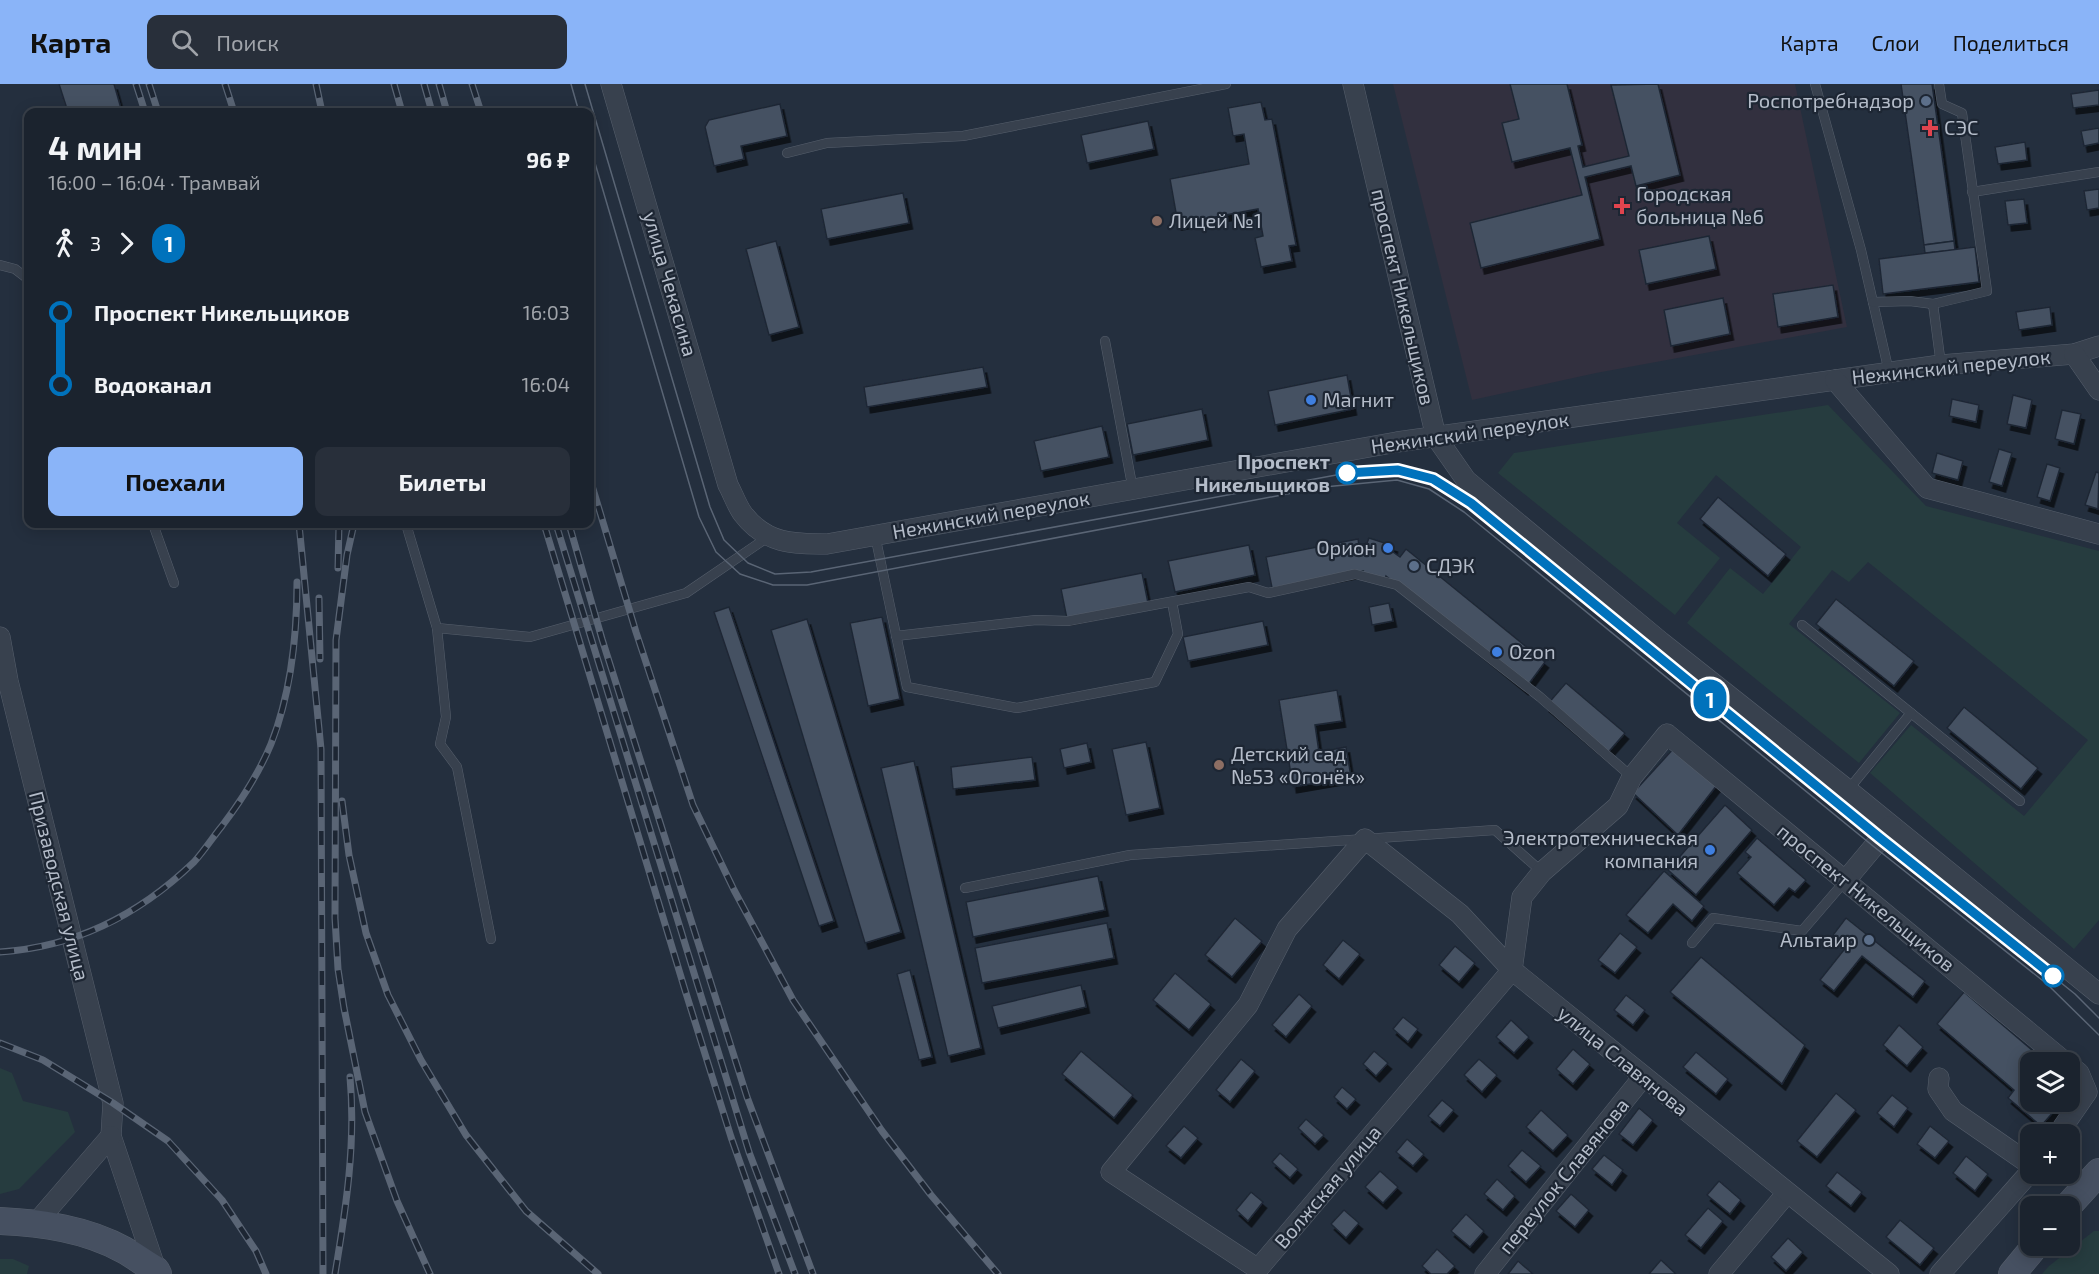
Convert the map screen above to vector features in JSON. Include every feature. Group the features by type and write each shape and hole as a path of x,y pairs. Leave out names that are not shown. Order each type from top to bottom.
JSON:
{"main road":[{"path":"2077,1196 2099,1172"},
{"path":"0,1221 36,1223 76,1232 122,1249 157,1272"},
{"path":"2012,1274 2027,1256"}],"street":[{"name":"улица Чекасина","path":"611,84 728,485"},
{"name":"проспект Никельщиков","path":"1353,84 1436,437 1466,480 1661,642 2099,994"},
{"name":"Нежинский переулок","path":"728,485 743,514 768,537 795,544 827,544 1436,437 1941,365 2074,354 2099,346"},
{"path":"2074,354 2099,390"},
{"path":"1835,380 1927,488 2099,534"},
{"name":"Призаводская улица","path":"0,637 8,681 113,1103 111,1136 157,1272"},
{"name":"проспект Никельщиков","path":"1632,777 1667,734 2053,1052"},
{"path":"1512,970 1522,897 1542,872 1618,806 1632,777"},
{"path":"1845,881 1891,826"},
{"name":"улица Славянова","path":"1365,839 1460,914 1512,970 1889,1274"},
{"name":"Волжская улица","path":"1365,839 1287,929 1248,1005 1111,1172 1263,1271 1512,970"},
{"path":"2080,1075 2087,1092 2080,1102"},
{"name":"переулок Славянова","path":"1485,1274 1642,1077"},
{"path":"1939,1078 1938,1089 1953,1111 2020,1157"},
{"path":"36,1223 111,1136"},
{"path":"1940,1274 2020,1183"},
{"path":"1719,1274 1787,1193"}],"lane":[{"path":"787,153 826,143 963,136 1226,84"},
{"path":"1815,84 1873,302 1889,372"},
{"path":"1873,302 1910,301 1932,304 1987,291 1962,114 1942,104 1939,84"},
{"path":"1972,192 2099,172"},
{"path":"0,265 15,269 24,276"},
{"path":"1932,304 1941,365"},
{"path":"1106,341 1133,490"},
{"path":"154,528 174,584"},
{"path":"407,528 437,628 446,717 440,744 456,767 491,939"},
{"path":"875,535 907,687 1017,708 1155,682 1178,634 1172,602"},
{"path":"437,628 530,637 686,593 768,537"},
{"path":"896,636 1036,620 1068,621 1249,587 1268,593 1355,574 1397,585 1540,697 1632,777"},
{"path":"1802,625 2020,801"},
{"path":"1848,790 1911,713"},
{"path":"965,888 1130,855 1495,830 1542,872"},
{"path":"1692,943 1713,918 1802,931 1845,881"}],"shaded area":[{"name":"Городская больница №6","path":"1393,84 1795,84 1847,327 1596,373 1472,400"}],"green space":[{"path":"1828,405 1926,506 2099,551 2099,920 2074,949 1870,773 1911,725 2024,816 2088,740 1868,562 1849,582 1832,570 1789,624 1900,713 1859,763 1687,623 1730,568 1763,594 1801,547 1716,475 1677,523 1720,558 1675,615 1498,473 1514,453"},
{"path":"0,1068 12,1073 23,1101 68,1112 75,1132 19,1189 0,1194"},
{"path":"2094,1231 2099,1231 2099,1274 2042,1274 2062,1256 2080,1256 2080,1242"},
{"path":"0,1259 13,1259 29,1266 27,1274 0,1274"}],"building":[{"path":"59,84 114,84 121,108 67,108"},
{"path":"1510,84 1567,84 1582,145 1578,146 1583,167 1629,156 1611,85 1658,84 1680,175 1636,186 1631,166 1585,177 1600,239 1481,268 1470,223 1582,195 1570,148 1512,162 1502,123 1519,119"},
{"path":"1901,84 1932,84 1954,241 1924,245"},
{"path":"2099,90 2099,105 2073,108 2071,94"},
{"path":"1261,102 1265,120 1272,119 1296,245 1289,246 1292,261 1261,267 1255,238 1263,236 1258,209 1178,224 1170,179 1249,164 1244,134 1233,136 1228,108"},
{"path":"780,104 787,136 741,146 744,159 714,166 705,127 709,120"},
{"path":"1148,121 1154,149 1087,163 1081,135"},
{"path":"2099,128 2099,143 2084,146 2081,131"},
{"path":"2025,142 2027,160 1998,164 1995,147"},
{"path":"2099,189 2099,208 2087,210 2084,191"},
{"path":"903,193 909,223 827,239 821,209"},
{"path":"2024,199 2027,223 2008,225 2005,201"},
{"path":"1709,236 1716,269 1646,284 1639,250"},
{"path":"776,241 799,327 769,335 746,249"},
{"path":"1954,241 1955,250 1925,253 1924,245"},
{"path":"1975,247 1979,282 1883,294 1879,259"},
{"path":"1833,285 1838,317 1778,327 1773,294"},
{"path":"1723,298 1730,334 1671,346 1664,310"},
{"path":"2050,307 2052,325 2019,330 2016,312"},
{"path":"983,367 987,387 867,407 864,387"},
{"name":"Магнит","path":"1347,375 1353,409 1275,425 1268,391"},
{"path":"2013,395 2032,400 2026,428 2007,424"},
{"path":"1952,399 1979,405 1976,422 1949,416"},
{"path":"1202,409 1208,440 1133,455 1127,424"},
{"path":"2062,410 2081,414 2074,444 2055,439"},
{"path":"1102,426 1109,457 1041,471 1034,441"},
{"path":"1999,449 2012,453 2002,486 1989,482"},
{"path":"1937,453 1963,461 1958,480 1932,473"},
{"path":"2047,464 2060,468 2050,501 2037,497"},
{"path":"2096,472 2099,473 2098,509 2085,505"},
{"path":"1718,497 1786,554 1768,576 1700,519"},
{"path":"1369,538 1394,546 1393,552 1400,557 1406,549 1545,662 1525,689 1386,576 1385,580 1362,573 1363,571 1272,588 1266,557 1358,539 1359,545 1367,543"},
{"path":"1249,545 1255,575 1175,592 1168,561"},
{"path":"1142,573 1148,603 1067,619 1061,589"},
{"path":"1836,599 1914,661 1894,686 1816,624"},
{"path":"1389,603 1393,621 1372,625 1369,607"},
{"path":"729,607 834,921 819,926 714,612"},
{"path":"882,617 900,699 868,706 850,623"},
{"path":"807,619 901,932 865,943 771,630"},
{"path":"1263,621 1268,645 1188,661 1183,637"},
{"path":"1566,683 1625,733 1605,756 1546,706"},
{"path":"1337,690 1342,721 1315,725 1319,752 1346,747 1351,777 1293,787 1279,700"},
{"path":"1964,707 2038,768 2021,789 1947,728"},
{"path":"1146,742 1160,808 1126,815 1112,749"},
{"path":"1087,743 1091,762 1064,768 1060,749"},
{"path":"1675,747 1717,785 1678,835 1633,793"},
{"path":"1032,757 1035,780 953,789 951,767"},
{"path":"914,761 981,1048 948,1056 881,768"},
{"name":"Электротехническая компания","path":"1725,805 1752,830 1696,895 1668,870"},
{"path":"1757,838 1806,880 1795,892 1789,888 1774,905 1737,873 1751,857 1745,852"},
{"path":"1664,871 1704,906 1692,921 1673,904 1648,933 1626,915"},
{"path":"1098,876 1105,910 973,937 966,902"},
{"path":"1235,918 1262,941 1232,977 1205,955"},
{"path":"1846,918 1925,981 1913,997 1862,956 1834,991 1820,980 1847,946 1833,935"},
{"path":"1107,923 1114,958 982,983 975,948"},
{"path":"1620,933 1637,947 1615,973 1598,960"},
{"path":"1343,940 1360,954 1339,979 1323,965"},
{"path":"1455,946 1475,963 1459,982 1439,965"},
{"path":"1701,957 1805,1045 1782,1084 1670,992"},
{"path":"910,970 932,1057 919,1060 897,974"},
{"path":"1175,973 1211,1004 1189,1030 1153,1000"},
{"path":"1081,985 1086,1007 998,1028 992,1006"},
{"path":"1964,992 2034,1052 2020,1052 2020,1108 2008,1098 2014,1090 1937,1024"},
{"path":"1299,994 1312,1006 1286,1037 1272,1025"},
{"path":"1626,995 1645,1010 1633,1025 1614,1010"},
{"path":"1403,1017 1418,1029 1408,1042 1393,1029"},
{"path":"1511,1020 1529,1037 1514,1053 1496,1037"},
{"path":"1899,1025 1923,1047 1907,1066 1883,1045"},
{"path":"1573,1049 1590,1064 1573,1084 1556,1069"},
{"path":"1081,1051 1133,1095 1114,1118 1062,1074"},
{"path":"1374,1051 1388,1063 1376,1076 1363,1064"},
{"path":"1696,1052 1728,1079 1716,1094 1683,1067"},
{"path":"1241,1059 1255,1071 1230,1102 1216,1090"},
{"path":"1479,1059 1497,1075 1482,1092 1464,1075"},
{"path":"1342,1087 1356,1099 1347,1109 1334,1097"},
{"path":"1836,1093 1856,1110 1817,1157 1797,1141"},
{"path":"1892,1095 1908,1108 1894,1127 1877,1113"},
{"path":"1442,1100 1454,1110 1440,1126 1428,1116"},
{"path":"1639,1108 1653,1120 1633,1145 1619,1134"},
{"path":"1541,1110 1568,1135 1553,1151 1526,1127"},
{"path":"2024,1112 2053,1112 2043,1124 2039,1124"},
{"path":"1306,1119 1324,1135 1315,1144 1298,1128"},
{"path":"1184,1126 1198,1138 1181,1158 1166,1146"},
{"path":"1930,1126 1949,1141 1935,1158 1917,1144"},
{"path":"1407,1139 1424,1154 1413,1166 1396,1152"},
{"path":"1522,1150 1541,1166 1526,1182 1508,1166"},
{"path":"1280,1153 1298,1169 1290,1178 1272,1162"},
{"path":"1604,1155 1623,1170 1612,1185 1592,1169"},
{"path":"1966,1156 1988,1174 1975,1191 1953,1173"},
{"path":"1380,1171 1398,1187 1383,1203 1365,1187"},
{"path":"1837,1172 1862,1192 1851,1206 1826,1186"},
{"path":"1497,1179 1515,1196 1503,1210 1484,1194"},
{"path":"1719,1181 1741,1200 1730,1214 1707,1195"},
{"path":"1251,1192 1263,1202 1248,1221 1236,1210"},
{"path":"1571,1194 1589,1210 1575,1227 1556,1211"},
{"path":"1708,1208 1723,1221 1701,1248 1685,1235"},
{"path":"1344,1210 1359,1223 1346,1238 1331,1224"},
{"path":"1466,1214 1484,1231 1470,1247 1451,1231"},
{"path":"1900,1220 1934,1248 1920,1265 1886,1237"},
{"path":"1788,1238 1803,1252 1786,1271 1771,1257"},
{"path":"1437,1249 1455,1266 1447,1274 1431,1274 1422,1266"},
{"path":"1661,1260 1676,1274 1649,1274"},
{"path":"1518,1261 1533,1274 1508,1274"}],"tram line":[{"path":"571,84 578,108"},
{"path":"585,84 592,108"},
{"path":"594,114 710,507 724,540 748,563 775,574 811,572 1347,473 1398,470 1433,479 1471,503 1880,838 2075,994 2099,1018"},
{"path":"594,160 699,517 716,552 740,574 773,585 807,585 1324,487 1397,480 1429,489 1464,512 1873,846 2047,984 2099,1035"},
{"name":"1","path":"1347,473 1398,470 1433,479 1471,503 1880,838 2053,976"}],"railway":[{"path":"136,84 144,108"},
{"path":"149,84 157,108"},
{"path":"225,84 233,108"},
{"path":"316,84 321,108"},
{"path":"394,84 401,108"},
{"path":"424,84 431,108"},
{"path":"439,84 446,108"},
{"path":"472,84 480,108"},
{"path":"594,492 636,632 693,805 734,890 793,1000 882,1131 931,1195 998,1274"},
{"path":"299,528 321,749 323,1274"},
{"path":"338,568 339,528"},
{"path":"353,528 347,555 336,640 335,918 338,969 365,1112 397,1201 430,1274"},
{"path":"545,528 731,1137 779,1274"},
{"path":"557,528 749,1152 795,1274"},
{"path":"570,528 602,639 747,1097 813,1274"},
{"path":"0,952 55,943 105,925 151,898 194,862 249,786 266,755 278,725 292,664 297,582"},
{"path":"319,598 320,659"},
{"path":"342,801 349,855 366,933 388,995 421,1060 466,1135 526,1211 598,1274"},
{"path":"0,1043 43,1060 113,1103 168,1141 222,1200 256,1251 266,1274"},
{"path":"335,1274 351,1151 350,1077"}],"place":[{"name":"Роспотребнадзор","path":"1926,101"},
{"name":"СЭС","path":"1930,128"},
{"name":"Городская больница №6","path":"1622,206"},
{"name":"Лицей №1","path":"1157,221"},
{"name":"Магнит","path":"1311,400"},
{"name":"Проспект Никельщиков","path":"1347,473"},
{"name":"Орион","path":"1388,548"},
{"name":"СДЭК","path":"1414,566"},
{"name":"Ozon","path":"1497,652"},
{"name":"Детский сад №53 «Огонёк»","path":"1219,765"},
{"name":"Электротехническая компания","path":"1710,850"},
{"name":"Альтаир","path":"1869,940"}]}
